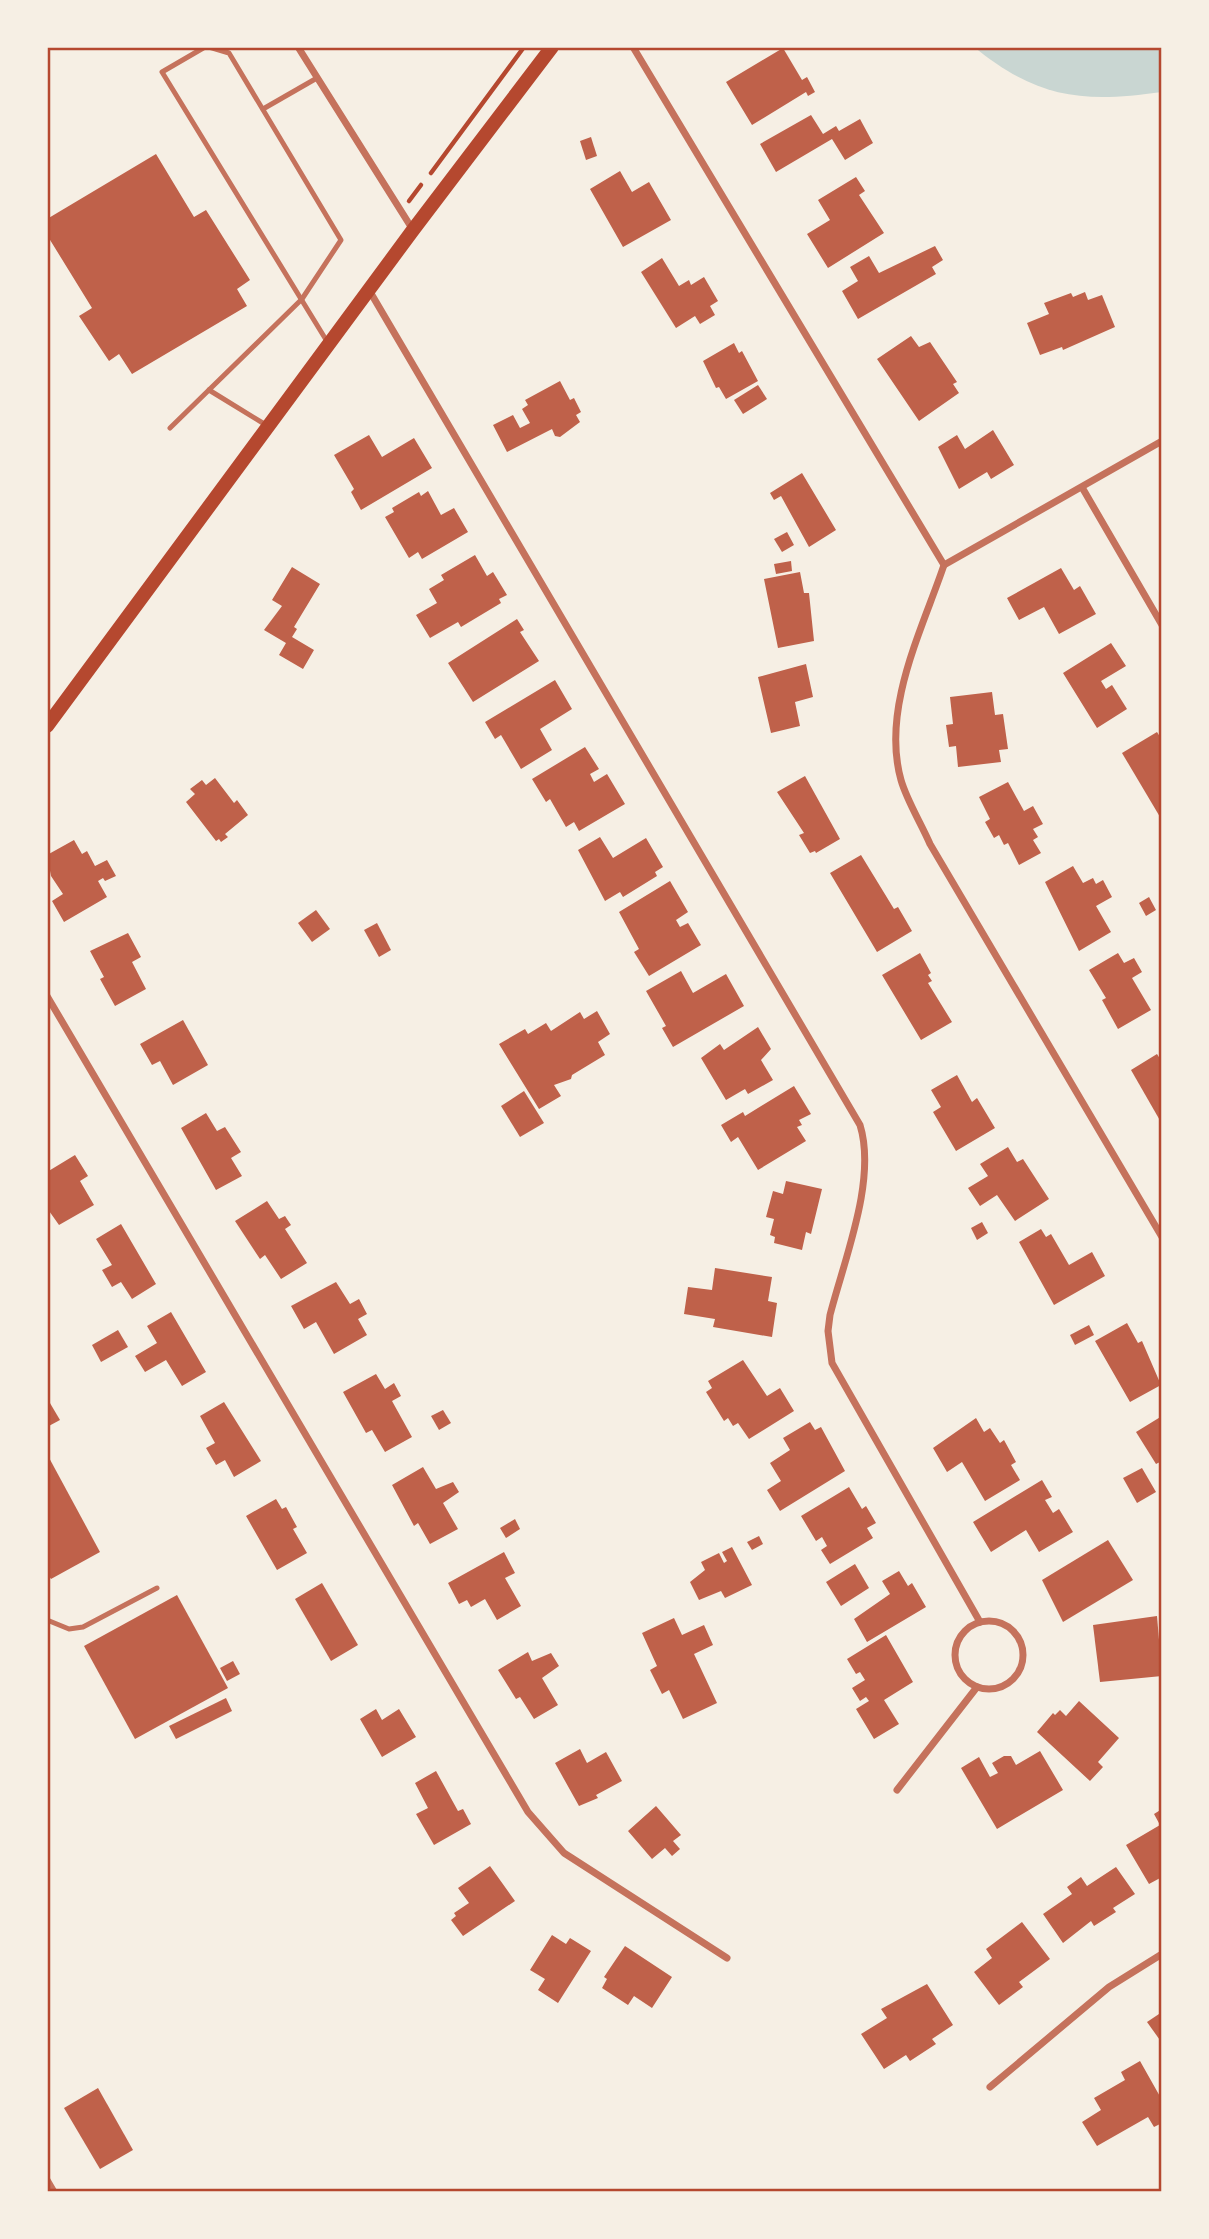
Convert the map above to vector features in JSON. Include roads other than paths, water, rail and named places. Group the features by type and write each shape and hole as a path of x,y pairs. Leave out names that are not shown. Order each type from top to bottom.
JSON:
{"main road":[{"path":"47,726 412,230 552,47"}],"street":[{"path":"298,47 412,230"},
{"path":"633,47 944,565"},
{"path":"369,289 860,1125 865,1142 865,1180 830,1315 828,1331 832,1363 980,1622"},
{"path":"1162,441 1083,489 944,565 900,702 895,728 901,779 930,844 1162,1237"},
{"path":"1083,489 1162,625"},
{"path":"47,996 528,1812 564,1853 727,1958"},
{"path":"991,1620 1011,1628 1018,1636 1024,1656 1017,1676 1009,1684 999,1688 977,1688 960,1674 955,1654 962,1634 980,1622 991,1620"},
{"path":"897,1790 977,1688"},
{"path":"990,2087 1109,1987 1162,1954"},
{"path":"47,2180 54,2192"}],"lane":[{"path":"170,428 302,299 341,240 229,53 207,47 162,72 302,299 329,344"},
{"path":"263,109 317,78"},
{"path":"209,390 268,426"},
{"path":"47,1620 69,1629 83,1627 157,1588"}]}
